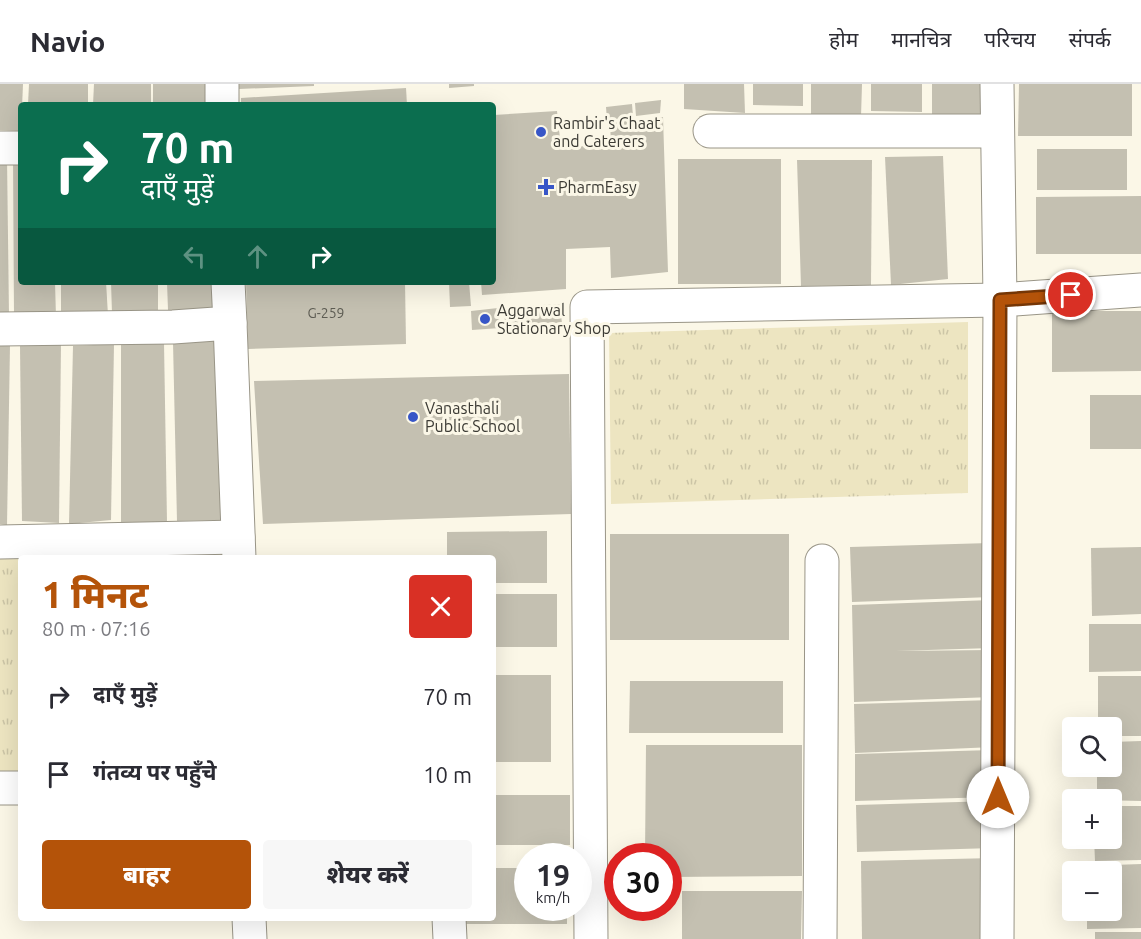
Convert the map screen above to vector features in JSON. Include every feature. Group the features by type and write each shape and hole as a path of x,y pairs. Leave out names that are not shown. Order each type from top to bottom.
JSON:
{"street":[{"path":"222,84 222,102"},
{"path":"997,84 1000,300 997,939"},
{"path":"710,131 997,131"},
{"path":"0,148 18,148"},
{"path":"0,542 238,547 228,285"},
{"path":"591,939 587,307 1000,300 1141,290"},
{"path":"0,329 173,327 230,323"},
{"path":"820,939 822,561"},
{"path":"0,788 18,788"},
{"path":"249,921 250,939"},
{"path":"449,921 450,939"}],"green space":[{"path":"968,322 968,493 611,504 609,333"},
{"path":"226,554 226,555 177,555"},
{"path":"18,558 18,774 0,774 0,559"}],"building":[{"path":"0,84 23,84 22,102 18,102 18,131 0,130"},
{"path":"29,84 88,84 88,102 28,102"},
{"path":"94,84 151,84 151,102 93,102"},
{"path":"153,84 211,84 211,102 153,102"},
{"path":"239,84 314,84 314,86 239,89"},
{"path":"449,84 474,84 474,86 449,88"},
{"path":"684,84 744,84 745,113 684,109"},
{"path":"753,84 803,84 803,106 753,105"},
{"path":"811,84 862,84 861,117 811,116"},
{"path":"871,84 922,84 922,112 871,111"},
{"path":"932,84 985,84 985,116 932,114"},
{"path":"1019,84 1132,84 1132,136 1018,136"},
{"path":"406,88 407,102 241,102 241,98"},
{"path":"661,100 660,113 636,116 635,103"},
{"path":"632,104 633,117 607,120 606,107"},
{"path":"557,111 561,148 611,144 610,122 663,117 668,272 611,278 610,247 566,249 566,289 482,295 481,285 496,285 496,115"},
{"path":"1037,149 1127,149 1127,190 1037,190"},
{"path":"13,156 18,156 18,285 55,285 56,317 14,315"},
{"path":"943,156 948,279 891,285 885,157"},
{"path":"0,158 7,158 9,316 0,317"},
{"path":"678,159 781,159 781,284 678,284"},
{"path":"797,160 872,160 871,285 801,286"},
{"path":"1141,196 1141,254 1036,254 1036,197"},
{"path":"61,285 106,285 108,315 61,314"},
{"path":"111,285 158,285 158,312 112,314"},
{"path":"167,285 214,285 215,310 168,310"},
{"path":"246,285 405,285 406,344 248,349"},
{"path":"449,285 469,285 471,306 450,307"},
{"path":"560,304 562,324 505,328 504,307"},
{"name":"Aggarwal Stationary Shop","path":"498,308 500,328 472,330 471,311"},
{"path":"1052,311 1141,311 1141,371 1052,372"},
{"path":"215,339 222,520 177,521 173,342"},
{"path":"61,343 59,523 22,521 20,346"},
{"path":"121,343 164,343 167,522 121,522"},
{"path":"114,344 111,520 69,524 73,346"},
{"path":"10,345 7,525 0,524 0,346"},
{"name":"Vanasthali Public School","path":"569,374 571,514 263,524 254,381"},
{"path":"1090,395 1141,395 1141,449 1090,449"},
{"path":"547,531 547,583 496,583 496,555 447,555 447,532"},
{"path":"610,534 789,534 789,640 610,640"},
{"path":"990,543 992,597 852,602 850,547"},
{"path":"1141,547 1141,614 1092,616 1091,548"},
{"path":"496,594 557,594 557,647 496,647"},
{"path":"991,600 992,648 896,651 991,650 993,697 854,702 852,605"},
{"path":"1089,624 1141,624 1141,671 1089,672"},
{"path":"496,675 551,675 551,762 496,762"},
{"path":"1098,676 1141,676 1141,736 1122,736 1122,717 1098,717"},
{"path":"630,681 783,681 783,733 629,733"},
{"path":"993,700 994,747 855,753 854,704"},
{"path":"1141,741 1141,801 1122,801 1122,789 1097,789 1097,777 1122,777 1122,742"},
{"path":"646,745 802,745 802,876 682,877 682,843 645,843"},
{"path":"992,750 993,797 855,801 855,754"},
{"path":"496,795 570,795 570,843 496,845"},
{"path":"993,801 994,848 857,852 856,805"},
{"path":"1122,806 1141,806 1141,860 1095,861 1094,849 1122,849"},
{"path":"995,858 997,939 862,939 861,861"},
{"path":"1141,864 1141,928 1087,929 1087,921 1122,921 1122,865"},
{"path":"496,868 514,868 514,921 567,921 567,924 461,924 461,921 496,921"},
{"path":"682,891 802,891 801,939 682,939"},
{"path":"1095,932 1141,932 1141,939 1095,939"}],"place":[{"name":"Rambir's Chaat and Caterers","path":"541,132"},
{"name":"PharmEasy","path":"546,187"},
{"name":"Aggarwal Stationary Shop","path":"485,319"},
{"name":"Vanasthali Public School","path":"413,417"}],"route":[{"path":"998,797 1000,300 1071,295"}]}
